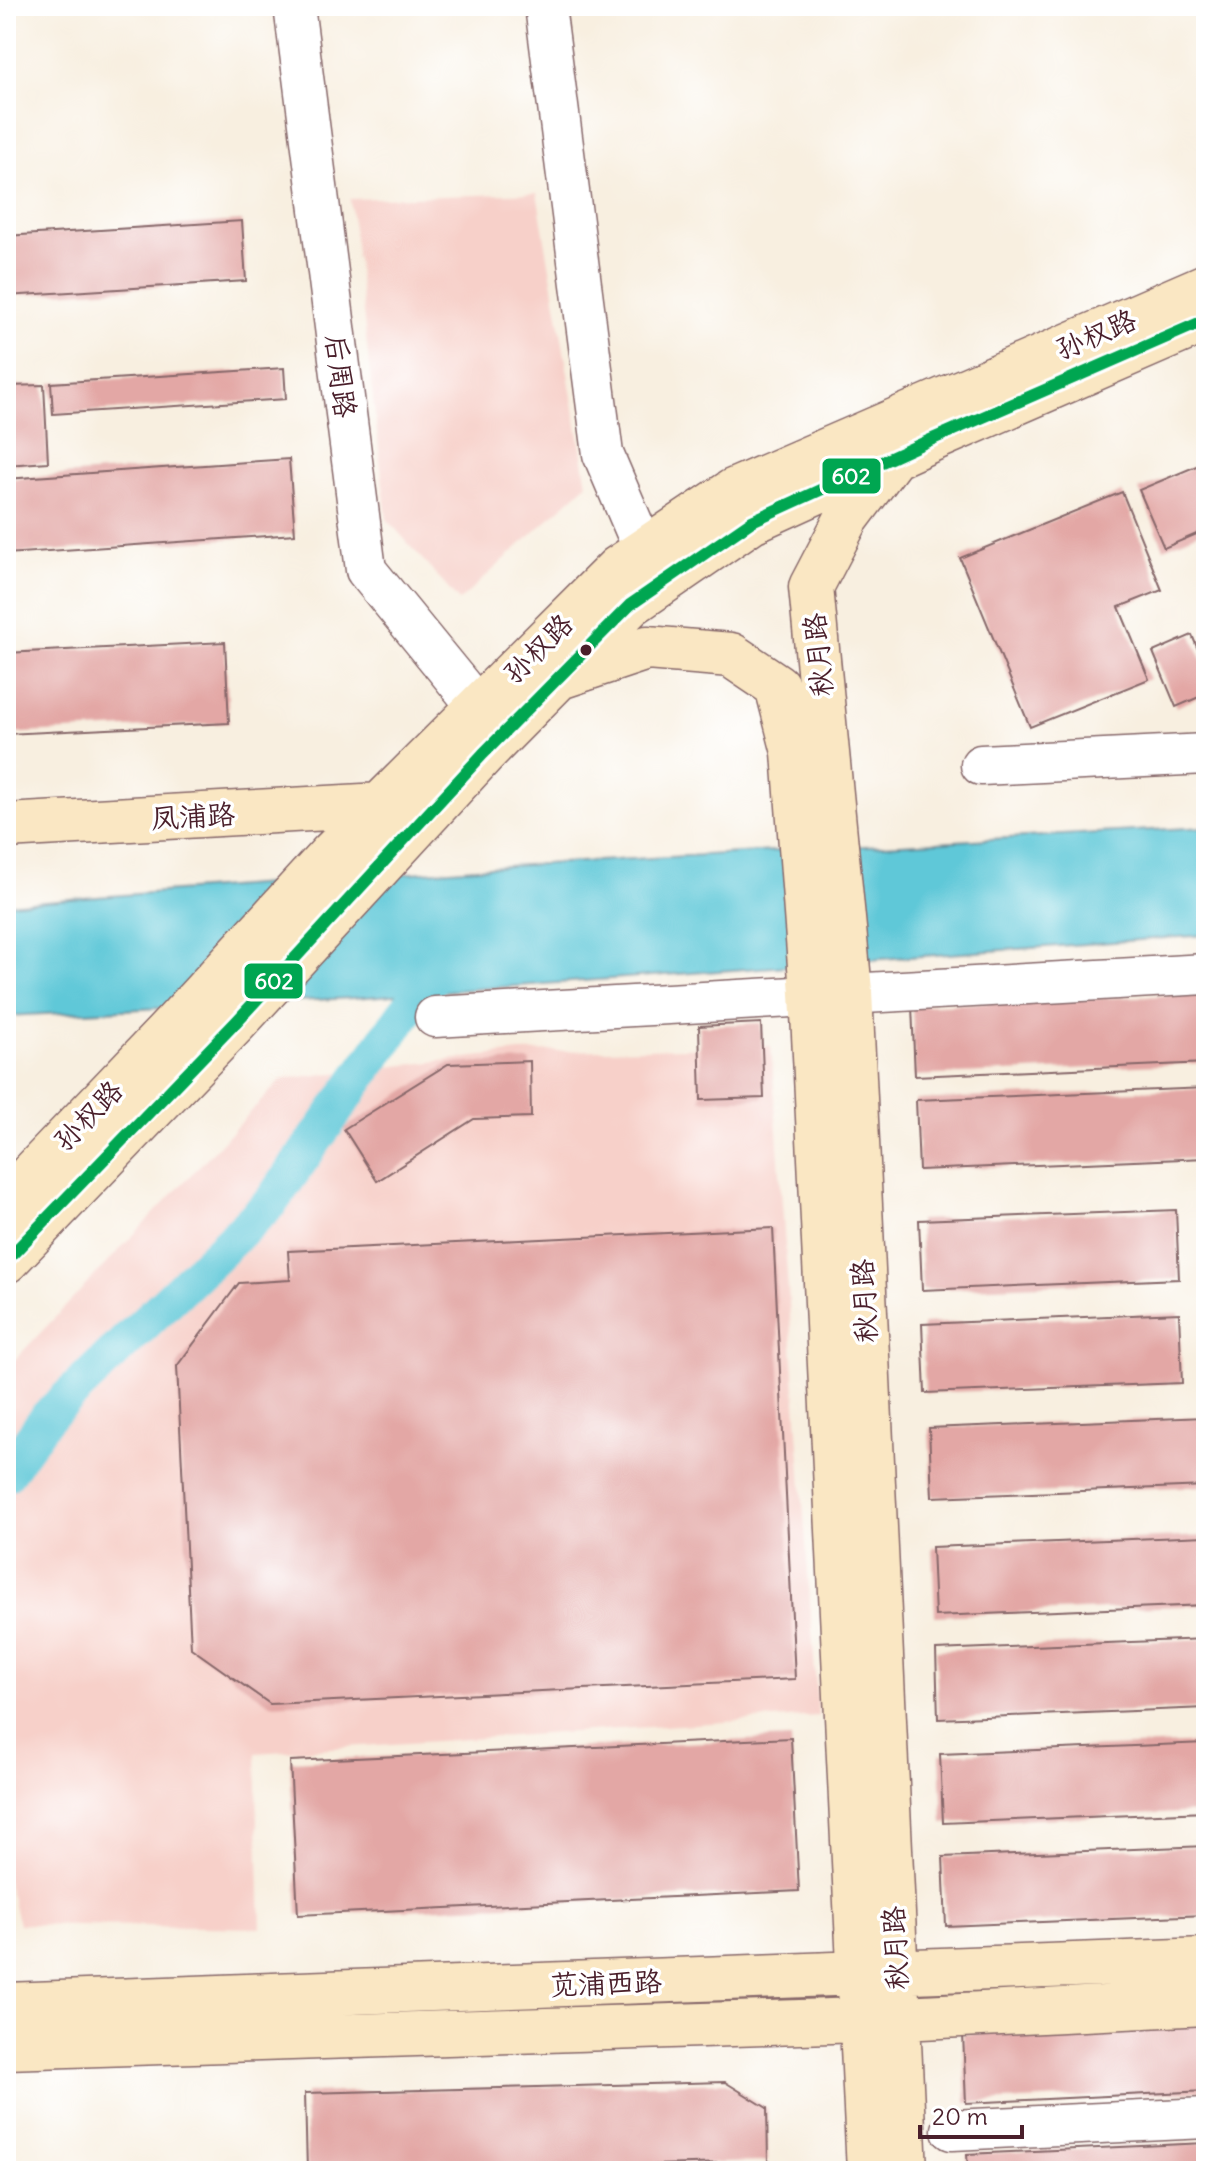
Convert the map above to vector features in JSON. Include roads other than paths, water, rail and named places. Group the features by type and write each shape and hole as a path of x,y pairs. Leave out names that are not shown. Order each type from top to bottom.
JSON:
{"street":[{"name":"后周路","path":"294,6 366,570 478,707"},
{"path":"545,6 603,454 644,550"},
{"name":"孙权路","path":"6,1201 332,853 618,568 733,491 1206,286"},
{"name":"孙权路","path":"6,1261 237,1021 483,754 630,605 752,521 1206,320"},
{"name":"秋月路","path":"893,457 847,518 811,587 811,755 831,993 880,2020 905,2171"},
{"name":"秋月路","path":"560,677 647,648 731,655 777,686 811,755"},
{"path":"981,765 1206,754"},
{"name":"凤浦路","path":"6,826 381,805"},
{"path":"435,1017 1206,974"},
{"name":"苋浦西路","path":"6,2005 1206,1960"},
{"name":"苋浦西路","path":"6,2047 880,2020 1206,2003"},
{"name":"秋月路","path":"869,2171 880,2020"},
{"path":"952,2130 1206,2118"}],"water":[{"path":"1206,827 1206,935 353,998 6,1016 6,904 490,867"}],"waterway":[{"path":"6,1474 47,1417 271,1202 404,1014 450,955"}]}
